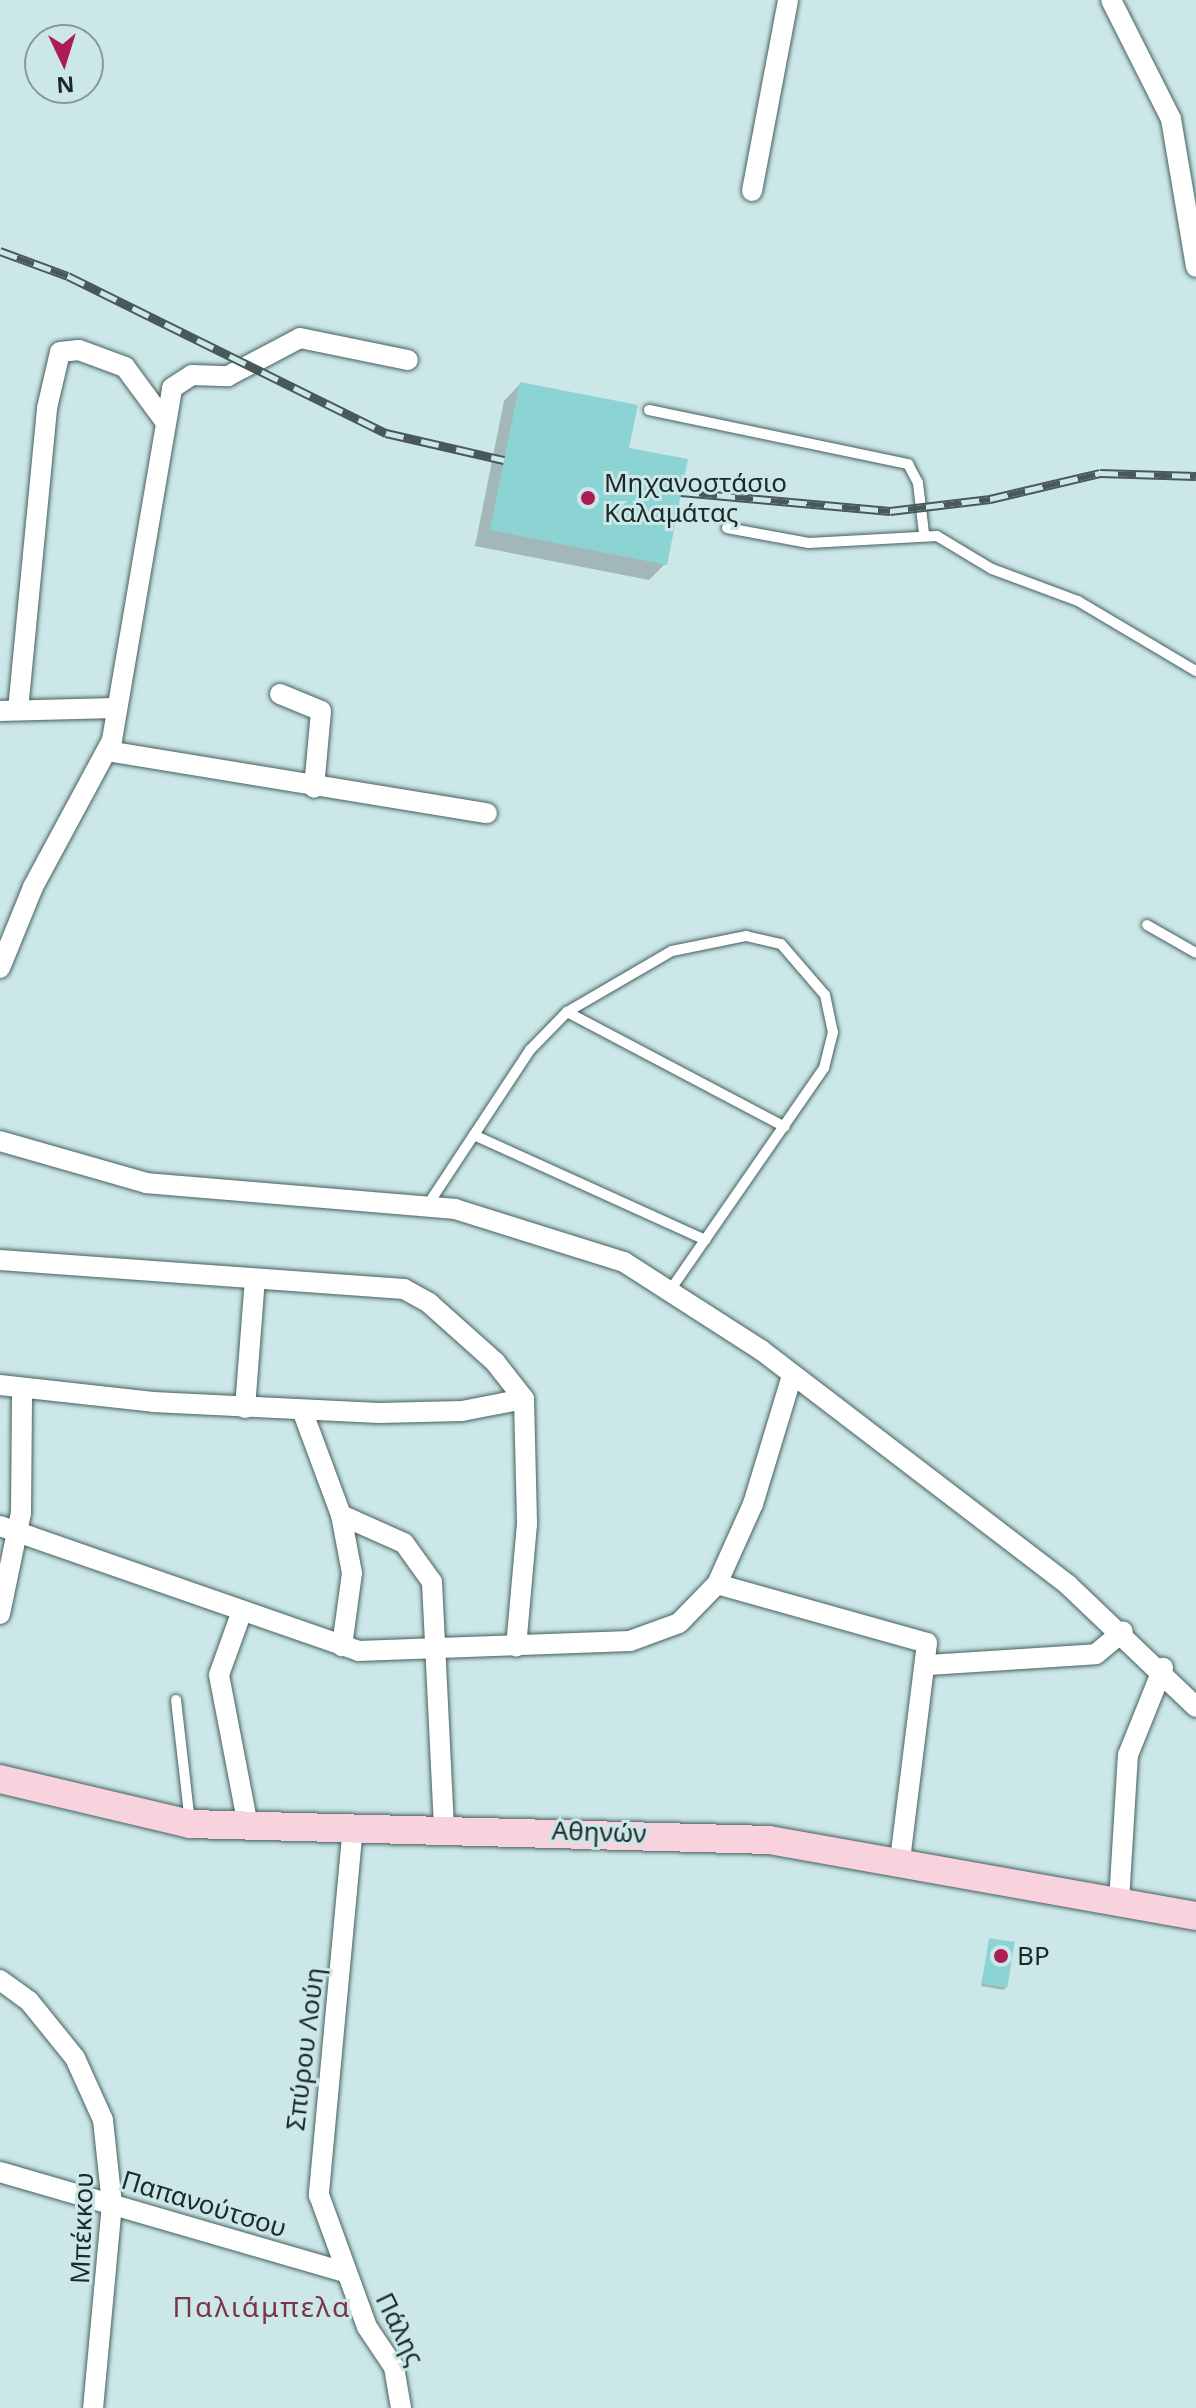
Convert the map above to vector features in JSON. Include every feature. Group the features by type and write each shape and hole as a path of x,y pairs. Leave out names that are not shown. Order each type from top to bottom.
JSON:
{"main road":[{"name":"Αθηνών","path":"0,1779 190,1824 444,1828 769,1840 900,1860 1196,1916"}],"street":[{"path":"752,191 788,0"},
{"path":"1111,0 1171,119 1196,267"},
{"path":"0,968 33,887 107,751 164,420 179,382 228,376 300,338 408,360"},
{"path":"115,708 9,711 47,408 60,352 79,350 125,367 164,420"},
{"path":"280,694 321,711 314,788"},
{"path":"107,751 314,788 487,813"},
{"path":"0,1141 146,1183 427,1206 569,1240 671,1289 792,1376 1123,1631 1163,1668 1196,1707"},
{"path":"0,1260 410,1291 462,1330 524,1399 527,1524 516,1647"},
{"path":"245,1408 255,1279"},
{"path":"9,1529 342,1646 374,1653 643,1638 685,1618 717,1584 753,1504 792,1376"},
{"path":"0,1385 22,1392 302,1410 439,1413 524,1399"},
{"path":"0,1614 22,1392"},
{"path":"302,1410 341,1515 352,1573 342,1646"},
{"path":"341,1515 420,1558 435,1595 444,1828"},
{"path":"717,1584 920,1639 929,1646 900,1860"},
{"path":"242,1611 219,1675 248,1826"},
{"path":"928,1665 1096,1654 1123,1631"},
{"path":"1119,1901 1128,1755 1163,1668"},
{"name":"Σπύρου Λούη","path":"347,2273 324,2218 318,2170 353,1826"},
{"name":"Μπέκκου","path":"6,1982 92,2088 109,2150 112,2204 93,2408"},
{"name":"Παπανούτσου","path":"0,2172 347,2273"},
{"name":"Πάλης","path":"347,2273 367,2327 394,2367 401,2408"}],"lane":[{"path":"649,410 908,464 918,483 924,533"},
{"path":"727,528 809,543 924,533 992,569 1078,601 1124,635 1196,671"},
{"path":"1147,925 1196,953"},
{"path":"427,1206 530,1050 567,1012 672,951 746,936 781,944 825,995 833,1032 824,1068 671,1289"},
{"path":"567,1012 785,1127"},
{"path":"474,1135 705,1240"},
{"path":"176,1700 190,1824"}],"building":[{"name":"Μηχανοστάσιο Καλαμάτας","path":"520,382 638,405 629,448 688,459 667,565 490,530"},
{"path":"989,1938 1015,1942 1007,1988 982,1983"}],"railway":[{"path":"0,251 68,276 386,433 504,460"},
{"path":"681,492 890,511 990,499 1100,473 1196,476"}],"place":[{"name":"Μηχανοστάσιο Καλαμάτας","path":"588,498"},
{"name":"BP","path":"1001,1956"}],"district":[{"name":"Παλιάμπελα","path":"262,2306"}]}
